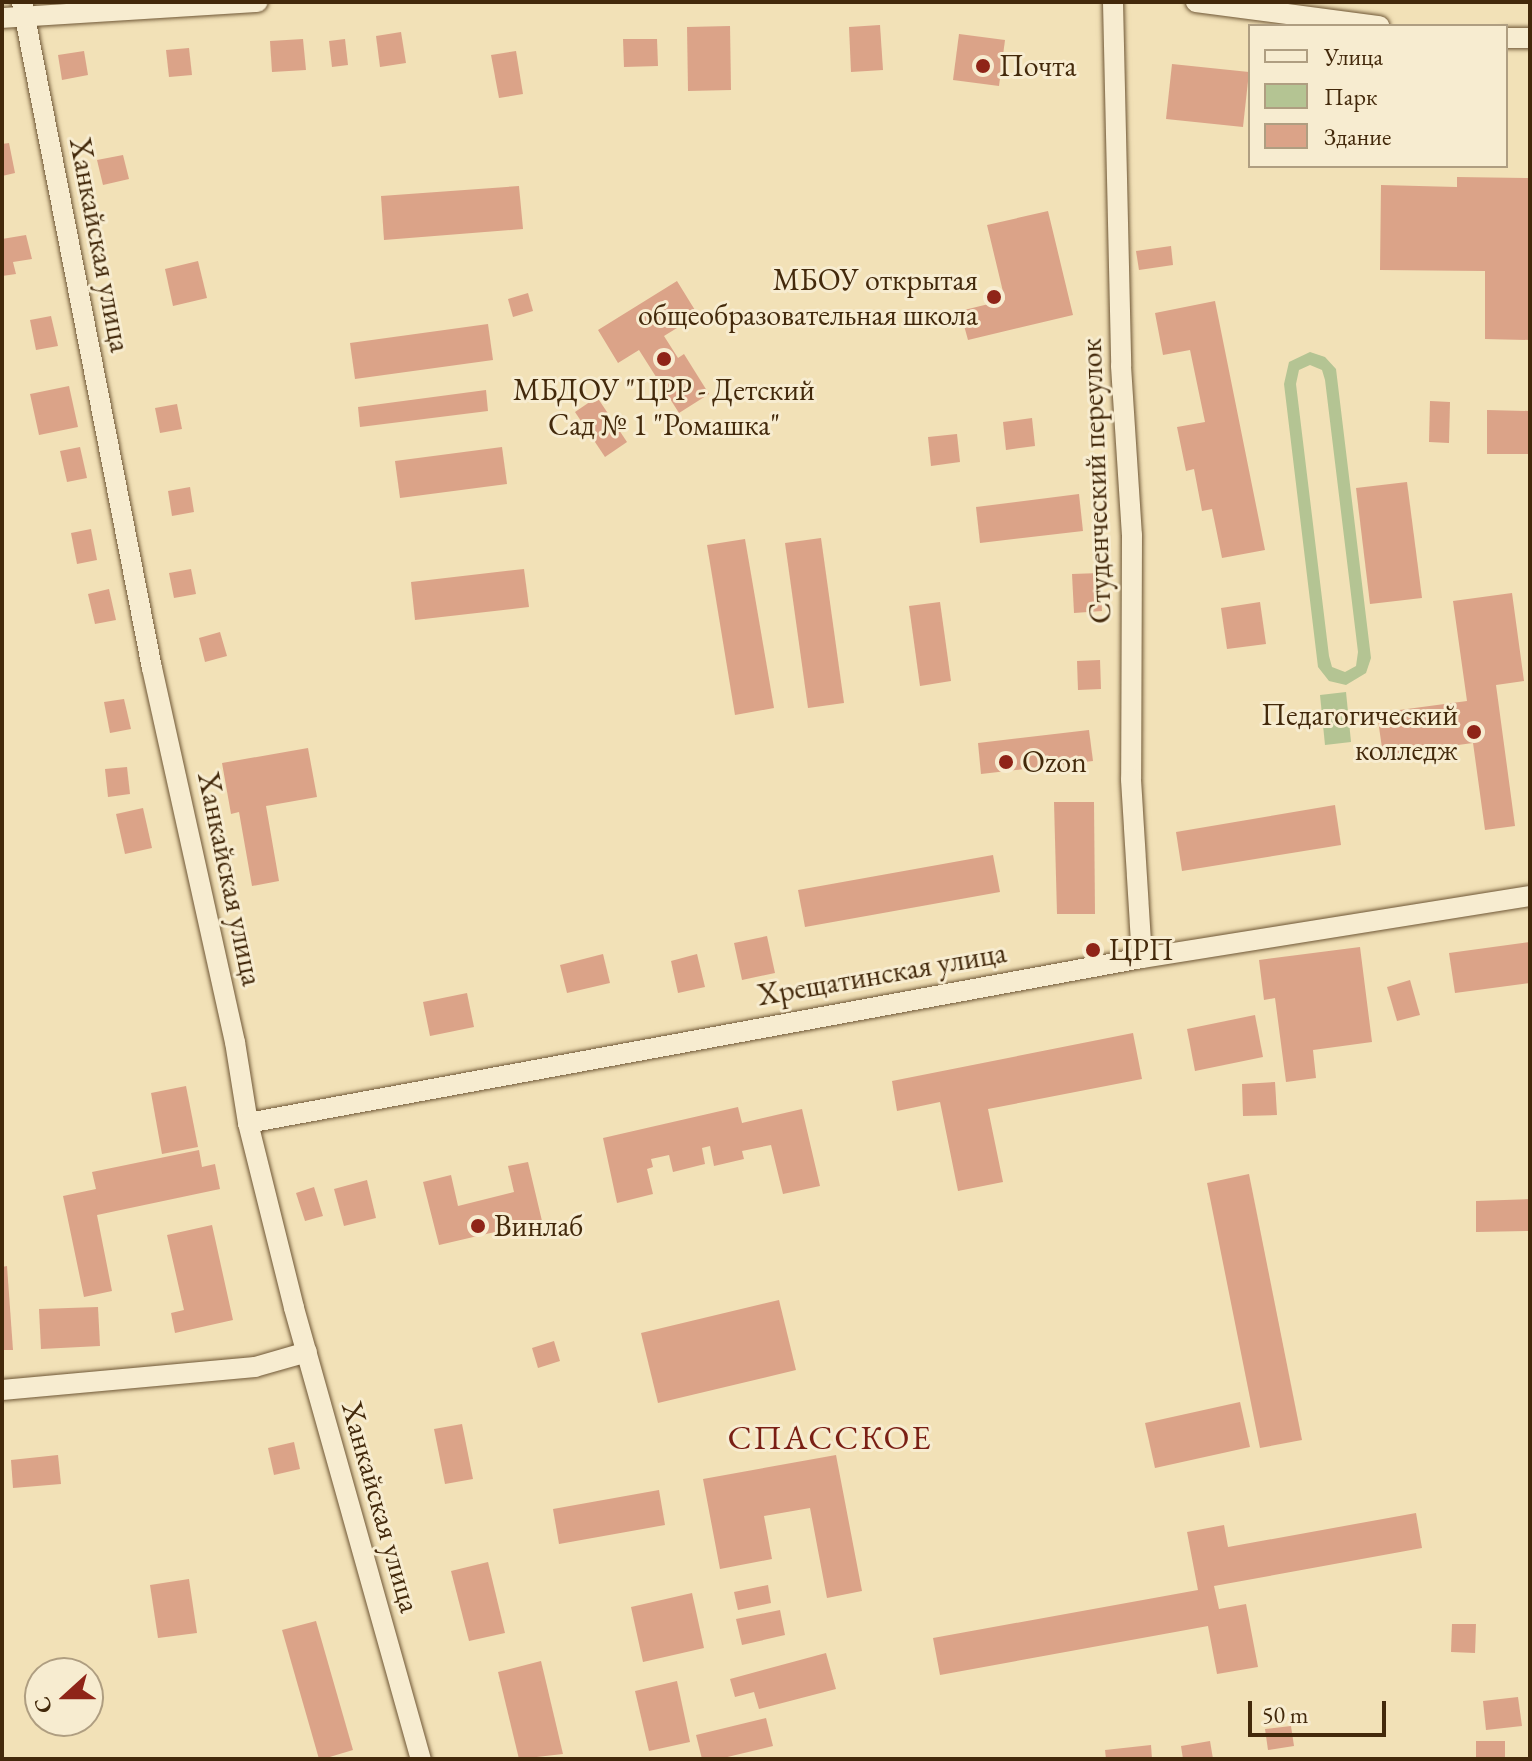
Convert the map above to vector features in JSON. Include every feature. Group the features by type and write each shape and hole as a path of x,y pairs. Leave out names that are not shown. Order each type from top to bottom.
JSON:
{"street":[{"path":"2,18 24,9 257,2"},
{"name":"Студенческий переулок","path":"1113,2 1121,366 1132,535 1131,779 1142,958"},
{"path":"1196,2 1364,24"},
{"name":"Ханкайская улица","path":"24,9 152,668 229,1013 248,1123 307,1352 421,1759"},
{"path":"1508,38 1530,38"},
{"name":"Хрещатинская улица","path":"248,1123 1142,958 1530,896"},
{"path":"2,1390 255,1367 307,1352"}],"green space":[{"path":"1310,352 1325,357 1336,369 1371,658 1366,673 1346,685 1329,681 1318,667 1284,384 1289,362","holes":["1310,365 1322,370 1358,652 1356,666 1345,672 1332,667 1329,656 1296,384 1299,370"]},
{"path":"1346,692 1351,742 1325,745 1320,695"}],"building":[{"path":"880,25 883,70 851,72 849,27"},
{"path":"730,26 731,90 688,91 687,27"},
{"path":"401,32 406,63 380,67 376,36"},
{"path":"959,34 1005,40 999,86 953,80"},
{"path":"303,39 306,70 272,72 270,41"},
{"path":"345,39 348,65 332,67 329,41"},
{"path":"623,39 657,39 658,66 624,67"},
{"path":"189,48 192,75 169,77 166,50"},
{"path":"84,51 88,75 62,80 58,55"},
{"path":"516,51 523,94 499,98 491,55"},
{"path":"1172,64 1248,72 1243,127 1166,119"},
{"path":"9,143 15,173 2,176 2,144"},
{"path":"123,155 129,179 103,185 97,160"},
{"path":"1457,177 1530,178 1530,340 1485,339 1485,271 1380,270 1381,185 1457,187"},
{"path":"519,186 523,229 384,240 381,196"},
{"path":"1048,211 1073,315 968,340 960,311 1005,300 987,225"},
{"path":"26,235 32,259 13,262 16,274 2,276 2,239"},
{"path":"1171,246 1173,265 1139,270 1136,251"},
{"path":"198,261 207,298 173,306 165,269"},
{"path":"677,281 698,315 664,336 678,358 684,354 709,394 679,413 639,350 618,363 598,330"},
{"path":"528,293 533,311 513,317 508,299"},
{"path":"1215,301 1265,550 1222,558 1212,509 1202,511 1194,469 1186,471 1177,427 1205,422 1190,350 1163,355 1155,313"},
{"path":"51,316 58,346 36,350 30,320"},
{"path":"488,324 493,360 355,379 350,343"},
{"path":"69,386 78,427 39,435 30,394"},
{"path":"486,390 488,411 360,427 358,407"},
{"path":"597,397 627,442 605,457 575,412"},
{"path":"1430,401 1450,402 1449,443 1429,442"},
{"path":"177,404 182,429 160,433 155,408"},
{"path":"1487,410 1530,411 1530,454 1487,454"},
{"path":"1032,418 1035,446 1006,450 1003,422"},
{"path":"957,434 960,462 931,466 928,437"},
{"path":"80,447 87,478 67,482 60,451"},
{"path":"502,447 507,484 400,498 395,461"},
{"path":"1407,482 1422,598 1370,604 1356,488"},
{"path":"190,487 194,512 172,516 168,491"},
{"path":"1079,494 1083,531 980,543 976,507"},
{"path":"91,529 97,560 77,564 71,533"},
{"path":"821,538 844,703 808,708 785,543"},
{"path":"745,539 774,708 735,715 707,545"},
{"path":"191,569 196,594 174,598 169,573"},
{"path":"524,569 529,607 415,620 411,582"},
{"path":"1100,573 1102,611 1074,613 1072,574"},
{"path":"109,589 116,620 95,624 88,594"},
{"path":"1512,593 1524,681 1496,685 1515,826 1485,830 1473,743 1383,755 1377,713 1467,701 1453,601"},
{"path":"940,602 951,681 920,686 909,606"},
{"path":"1260,602 1266,644 1227,649 1221,608"},
{"path":"220,632 227,656 205,662 199,638"},
{"path":"1100,660 1101,689 1078,690 1077,661"},
{"path":"124,699 131,729 110,733 104,702"},
{"path":"1089,730 1093,761 981,774 978,743"},
{"path":"308,748 317,797 266,806 279,881 252,886 239,812 231,814 222,763"},
{"path":"127,767 130,794 108,797 105,769"},
{"path":"1054,802 1094,802 1095,914 1057,914"},
{"path":"1335,805 1341,845 1182,871 1176,832"},
{"path":"143,808 152,848 125,854 116,814"},
{"path":"993,855 1000,892 805,927 798,890"},
{"path":"767,936 775,973 742,980 734,943"},
{"path":"1530,942 1530,983 1455,993 1449,953"},
{"path":"1360,947 1372,1042 1313,1050 1316,1078 1286,1082 1275,998 1264,1000 1259,960"},
{"path":"603,954 610,983 567,993 560,965"},
{"path":"697,954 705,987 678,993 671,961"},
{"path":"1410,980 1420,1015 1397,1021 1387,987"},
{"path":"467,993 474,1027 430,1036 423,1002"},
{"path":"1255,1015 1263,1057 1195,1071 1187,1029"},
{"path":"1133,1033 1142,1079 988,1109 1003,1182 958,1191 940,1102 897,1111 892,1081"},
{"path":"1275,1082 1277,1115 1243,1116 1242,1084"},
{"path":"186,1086 198,1147 162,1154 151,1093"},
{"path":"738,1107 742,1123 802,1109 820,1186 783,1194 771,1145 742,1151 744,1159 714,1166 710,1146 702,1148 705,1164 673,1172 669,1155 651,1159 653,1167 647,1169 653,1194 617,1203 603,1138"},
{"path":"199,1150 202,1167 215,1164 220,1189 97,1215 112,1291 84,1297 63,1196 96,1189 92,1172"},
{"path":"528,1162 542,1221 439,1245 423,1182 451,1175 458,1206 514,1192 508,1166"},
{"path":"1249,1174 1302,1440 1260,1448 1207,1183"},
{"path":"367,1180 376,1218 344,1226 334,1189"},
{"path":"314,1187 323,1216 305,1221 296,1193"},
{"path":"1530,1199 1530,1231 1476,1232 1476,1201"},
{"path":"212,1225 233,1320 175,1333 171,1313 184,1310 167,1235"},
{"path":"7,1266 13,1350 2,1350 2,1267"},
{"path":"779,1300 796,1370 658,1403 641,1333"},
{"path":"98,1307 100,1346 41,1349 39,1309"},
{"path":"554,1341 560,1361 538,1368 532,1348"},
{"path":"1240,1402 1250,1447 1155,1468 1145,1423"},
{"path":"462,1424 473,1479 445,1484 434,1429"},
{"path":"294,1442 300,1469 274,1475 268,1448"},
{"path":"58,1455 61,1484 13,1488 11,1460"},
{"path":"836,1455 862,1591 827,1598 810,1508 764,1516 772,1559 720,1569 703,1479"},
{"path":"659,1490 665,1525 559,1544 553,1509"},
{"path":"1416,1513 1422,1548 1214,1586 1219,1609 1246,1604 1258,1667 1217,1674 1208,1626 940,1675 933,1638 1198,1590 1187,1532 1224,1525 1228,1547"},
{"path":"488,1562 505,1633 469,1641 451,1571"},
{"path":"189,1579 197,1633 158,1638 150,1585"},
{"path":"768,1585 771,1603 738,1610 734,1592"},
{"path":"692,1593 704,1648 643,1662 631,1607"},
{"path":"780,1610 785,1635 742,1645 736,1619"},
{"path":"316,1621 353,1750 323,1759 319,1759 282,1630"},
{"path":"1452,1624 1476,1624 1475,1653 1451,1652"},
{"path":"826,1653 836,1689 759,1709 754,1692 735,1697 730,1679"},
{"path":"541,1661 563,1754 519,1759 498,1672"},
{"path":"677,1681 690,1742 649,1751 635,1691"},
{"path":"1518,1697 1522,1726 1486,1730 1483,1701"},
{"path":"766,1718 773,1746 719,1759 702,1759 696,1735"},
{"path":"1291,1726 1294,1746 1268,1750 1265,1729"},
{"path":"1210,1741 1213,1759 1183,1759 1181,1746"},
{"path":"1476,1741 1505,1741 1505,1759 1476,1759"},
{"path":"1151,1745 1152,1759 1106,1759 1105,1750"}],"place":[{"name":"Почта","path":"983,66"},
{"name":"МБОУ открытая общеобразовательная школа","path":"994,297"},
{"name":"МБДОУ \"ЦРР - Детский Сад № 1 \"Ромашка\"","path":"664,359"},
{"name":"Педагогический колледж","path":"1474,732"},
{"name":"Ozon","path":"1006,762"},
{"name":"ЦРП","path":"1093,950"},
{"name":"Винлаб","path":"478,1226"}],"district":[{"name":"СПАССКОЕ","path":"830,1438"}]}
